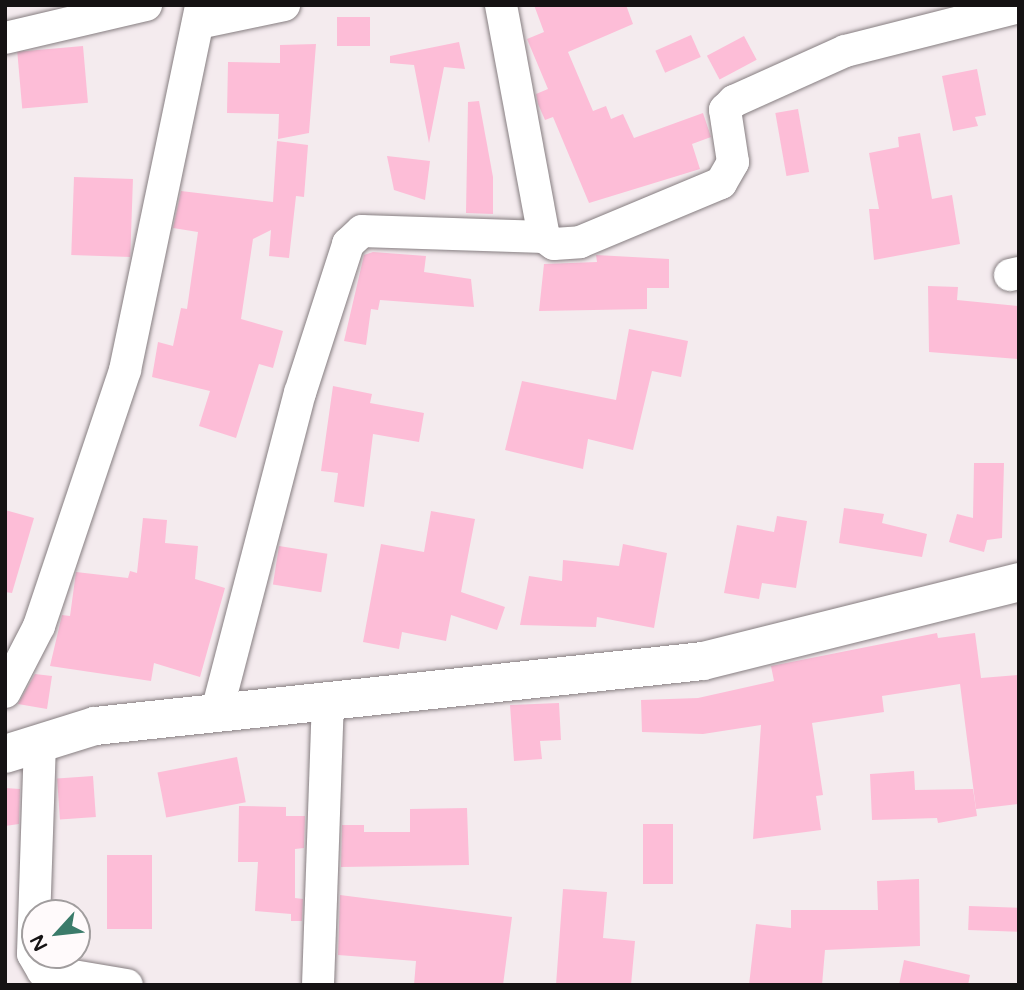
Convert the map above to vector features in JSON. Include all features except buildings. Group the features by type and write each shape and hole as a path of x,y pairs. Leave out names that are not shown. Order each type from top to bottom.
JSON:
{"street":[{"path":"5,38 146,5"},
{"path":"5,692 39,626 125,370 200,14 284,5"},
{"path":"501,5 544,237"},
{"path":"217,711 300,393 348,244 362,231 544,237 554,244 580,242 721,183 733,162 725,110 734,101 845,51 1019,7"},
{"path":"127,985 44,971 33,954 23,748 95,726 217,711 328,704 703,661 1019,582"},
{"path":"318,985 328,704"}]}
